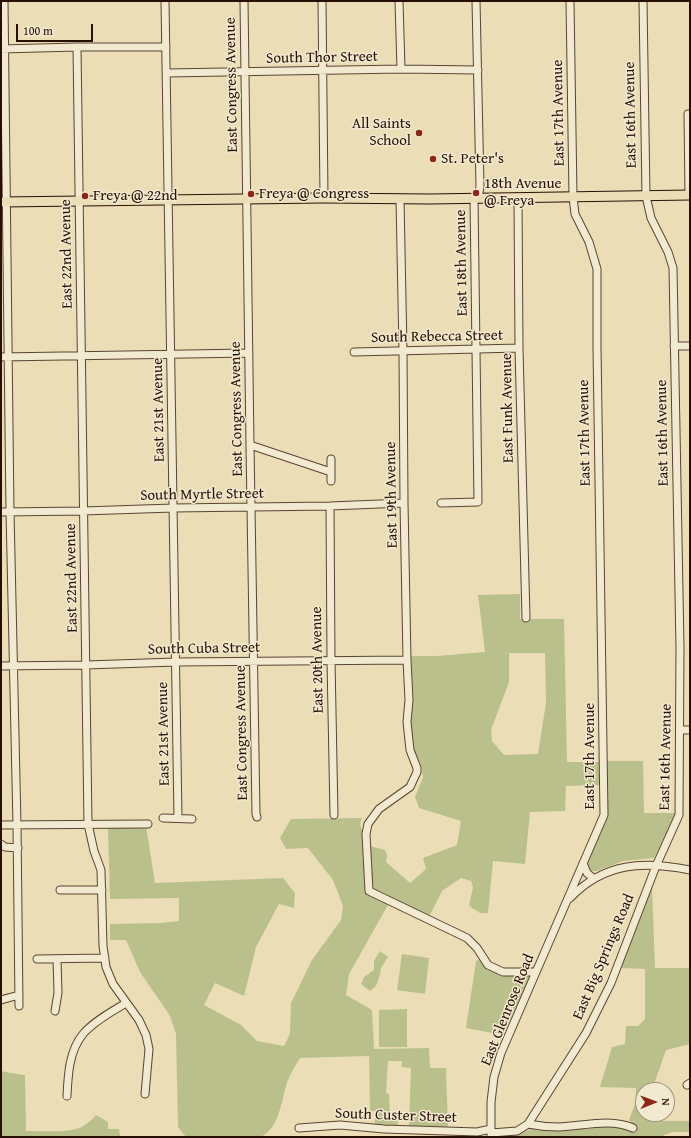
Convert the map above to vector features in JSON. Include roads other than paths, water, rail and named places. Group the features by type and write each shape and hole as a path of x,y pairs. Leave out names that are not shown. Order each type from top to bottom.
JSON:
{"main road":[{"path":"4,202 168,199 400,199 689,195"}],"street":[{"path":"4,1 5,357 18,848 19,1006"},
{"name":"East 21st Avenue","path":"165,1 178,818"},
{"name":"East Congress Avenue","path":"244,1 257,817"},
{"path":"322,1 324,198"},
{"path":"399,1 400,69"},
{"name":"East 18th Avenue","path":"441,503 478,502 474,198 479,193 480,186 476,1"},
{"name":"East 17th Avenue","path":"567,901 604,816 597,269 589,242 575,214 570,1"},
{"name":"East 16th Avenue","path":"642,1 646,196 651,218 668,252 673,268 678,554 680,815 656,866"},
{"name":"East 22nd Avenue","path":"77,47 88,824 94,851 101,870 103,946 106,968 113,984 139,1020 146,1035 149,1049 145,1094"},
{"path":"3,49 166,47"},
{"name":"South Thor Street","path":"167,73 400,69 478,70"},
{"path":"689,114 689,195"},
{"name":"East Funk Avenue","path":"518,198 519,348 526,618"},
{"name":"East 19th Avenue","path":"400,199 404,503 409,700 407,722 410,750 417,768 417,772 410,787 379,809 368,824 366,834 369,891 467,938 477,948 488,965 503,972 536,972"},
{"path":"674,346 690,346"},
{"name":"South Rebecca Street","path":"354,352 519,348"},
{"path":"5,357 249,353"},
{"path":"250,445 331,472"},
{"path":"331,459 331,481"},
{"name":"South Myrtle Street","path":"1,512 330,506 404,503"},
{"name":"East 20th Avenue","path":"330,506 334,815"},
{"name":"South Cuba Street","path":"1,666 176,662 407,660"},
{"path":"680,730 690,730"},
{"path":"163,818 192,818"},
{"path":"1,825 148,824"},
{"path":"1,844 5,847 18,848"},
{"path":"583,864 587,873 593,878"},
{"path":"567,901 593,878 606,872 632,865 690,870"},
{"name":"East Big Springs Road","path":"528,1124 586,1033 611,983 656,866"},
{"path":"60,890 102,890"},
{"name":"East Glenrose Road","path":"491,1133 494,1077 501,1053 567,901"},
{"path":"37,959 105,958"},
{"path":"55,1011 58,993 57,959"},
{"path":"1,1000 19,995"},
{"path":"67,1096 70,1066 75,1047 84,1033 102,1018 126,1003"},
{"path":"491,1133 517,1131 528,1124 558,1127 614,1123 633,1128"},
{"name":"South Custer Street","path":"299,1128 340,1125 384,1129 491,1133"}],"place":[{"name":"All Saints School","path":"419,133"},
{"name":"St. Peter's","path":"433,159"},
{"name":"18th Avenue @ Freya","path":"476,193"},
{"name":"Freya @ Congress","path":"251,194"},
{"name":"Freya @ 22nd","path":"85,196"}]}
